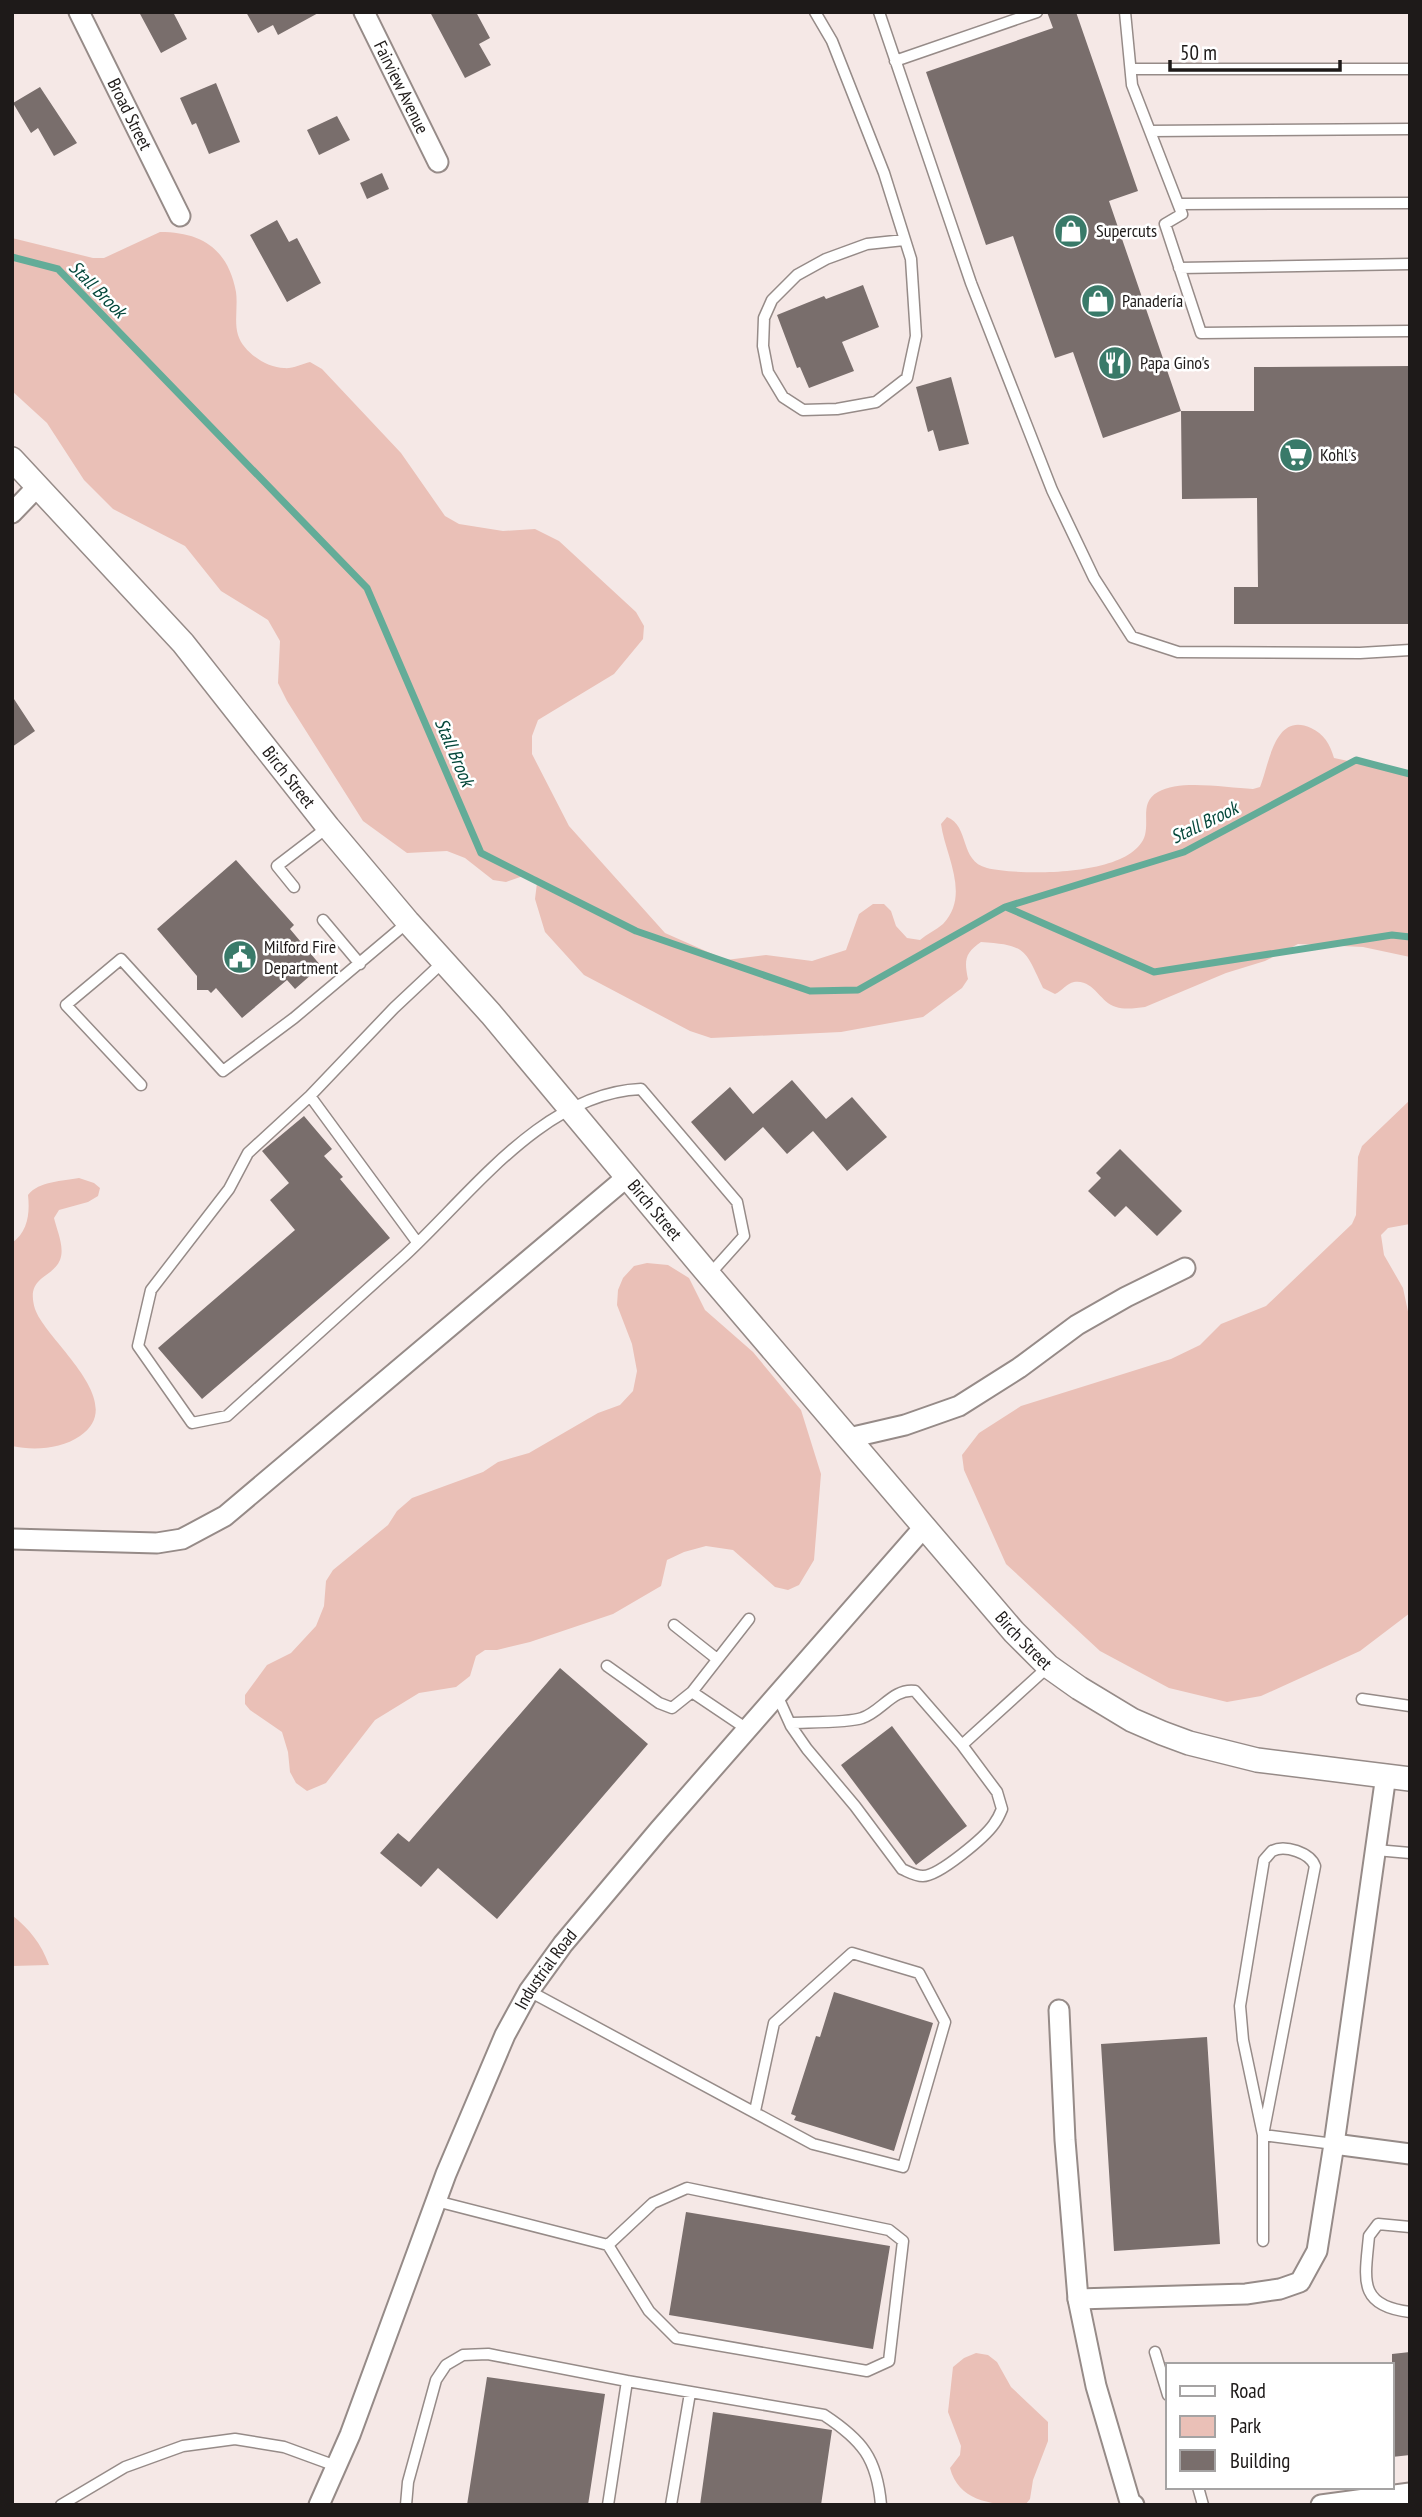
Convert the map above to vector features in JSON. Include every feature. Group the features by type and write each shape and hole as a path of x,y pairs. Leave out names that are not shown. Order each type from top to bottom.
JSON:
{"street":[{"name":"Broad Street","path":"79,12 180,216"},
{"name":"Fairview Avenue","path":"364,12 438,162"},
{"name":"Birch Street","path":"12,459 183,643 328,827 408,922 491,1014 626,1177 1014,1632 1049,1666 1132,1720 1189,1743 1257,1760 1410,1779"},
{"path":"12,513 37,487"},
{"path":"12,1539 157,1543 182,1539 201,1530 235,1507 626,1177"},
{"path":"849,1438 905,1425 959,1406 1019,1368 1077,1325 1185,1268"},
{"name":"Industrial Road","path":"318,2505 350,2435 436,2201 505,2035 529,1991 563,1944 925,1526"},
{"path":"1078,2299 1247,2294 1280,2289 1300,2282 1317,2251 1385,1775"},
{"path":"1059,2010 1065,2140 1078,2299 1096,2386 1115,2456 1133,2505"},
{"path":"1334,2144 1410,2154"},
{"path":"1321,2505 1410,2493"}],"lane":[{"path":"815,12 832,41 884,173 911,259 916,336 907,377 876,402 836,410 803,410 783,397 768,372 763,346 764,318 772,300 797,275 826,259 867,244 904,240"},
{"path":"879,12 971,283 1052,490 1094,578 1132,637 1178,652 1360,653 1410,650"},
{"path":"895,61 1037,12"},
{"path":"1125,12 1132,85 1182,214 1165,224 1201,333 1410,331"},
{"path":"1131,69 1410,69"},
{"path":"1150,131 1410,129"},
{"path":"1179,204 1410,203"},
{"path":"1180,268 1410,264"},
{"path":"294,887 277,866 328,827"},
{"path":"323,920 360,964"},
{"path":"141,1085 66,1005 121,959 223,1071 294,1018 408,922"},
{"path":"443,962 394,1007 310,1096 248,1153 229,1189 151,1290 138,1346 192,1423 227,1416 417,1242 510,1149 570,1110 622,1090 641,1089 737,1202 744,1236 709,1275"},
{"path":"310,1096 417,1242"},
{"path":"607,1666 659,1703 672,1709 692,1692 749,1619"},
{"path":"674,1625 717,1659"},
{"path":"962,1745 1049,1666"},
{"path":"776,1695 790,1723 902,1869 925,1876 940,1871 985,1833 994,1824 1002,1809 997,1793 962,1745 915,1691 908,1690 893,1697 862,1718 790,1723"},
{"path":"692,1692 747,1729"},
{"path":"1362,1699 1410,1706"},
{"path":"1263,2135 1243,2040 1240,2006 1264,1860 1271,1852 1287,1850 1306,1854 1315,1866 1263,2135 1263,2241"},
{"path":"1376,1850 1410,1853"},
{"path":"529,1991 813,2144 903,2167 945,2022 919,1973 852,1953 774,2023 755,2111"},
{"path":"1263,2135 1334,2144"},
{"path":"436,2201 608,2245 649,2311 676,2339 867,2371 888,2361 903,2241 889,2230 687,2188 653,2203 608,2245"},
{"path":"1410,2227 1378,2224 1371,2231 1365,2280 1373,2300 1393,2310 1410,2312"},
{"path":"1155,2352 1166,2388"},
{"path":"407,2505 408,2482 436,2380 446,2365 463,2355 488,2354 690,2393 824,2415 850,2432 871,2458 878,2480 881,2505"},
{"path":"608,2505 627,2381"},
{"path":"671,2505 690,2393"},
{"path":"61,2505 125,2467 183,2446 235,2439 284,2447 337,2466"}],"green space":[{"path":"160,232 188,235 211,246 220,254 232,277 236,292 237,330 245,347 256,358 277,367 290,368 310,362 322,369 401,453 445,516 459,524 503,531 535,529 559,541 636,612 644,626 643,639 614,674 538,720 532,736 532,754 569,826 665,933 726,960 766,955 812,961 846,950 859,914 873,904 884,904 891,911 896,926 907,938 920,940 943,924 951,913 955,900 954,875 941,824 947,817 959,828 972,858 987,868 1049,872 1099,866 1120,859 1136,849 1145,835 1147,806 1152,796 1158,792 1191,785 1253,789 1260,787 1275,743 1289,727 1299,725 1316,730 1323,736 1334,758 1410,774 1410,957 1363,947 1298,944 1265,961 1226,973 1145,1007 1127,1009 1110,1005 1087,984 1081,982 1071,983 1055,994 1043,988 1028,958 1022,952 1008,945 981,942 967,958 968,979 962,988 923,1017 841,1032 711,1038 690,1031 584,975 545,932 535,899 535,876 526,875 506,882 493,880 465,858 447,851 407,853 363,821 278,683 280,641 268,620 221,591 185,546 113,509 84,480 47,423 12,391 12,238 93,258 104,258"},
{"path":"1410,1100 1410,1224 1388,1228 1381,1235 1384,1255 1403,1288 1410,1321 1410,1613 1360,1651 1261,1696 1227,1702 1169,1688 1100,1651 1006,1564 964,1470 962,1455 979,1433 1021,1406 1171,1359 1200,1345 1221,1324 1266,1306 1352,1224 1356,1215 1358,1157 1362,1146"},
{"path":"79,1178 100,1188 98,1196 88,1202 59,1210 54,1218 61,1244 60,1260 36,1284 33,1298 42,1322 91,1389 96,1406 93,1422 80,1436 64,1444 38,1448 12,1446 12,1243 25,1228 29,1209 28,1195 33,1190 52,1182"},
{"path":"647,1263 668,1265 689,1278 705,1310 753,1352 801,1410 821,1474 814,1560 799,1585 788,1590 775,1587 733,1550 706,1546 684,1552 667,1560 661,1586 613,1614 530,1642 497,1650 485,1650 476,1656 470,1676 456,1687 419,1693 375,1720 326,1783 307,1791 296,1783 290,1772 282,1732 250,1710 245,1704 245,1695 267,1665 291,1653 316,1626 324,1606 326,1581 333,1570 388,1525 397,1511 412,1498 483,1472 498,1462 529,1453 598,1413 620,1405 633,1391 637,1371 632,1344 617,1305 618,1290 623,1278 634,1266"},
{"path":"12,1915 34,1937 49,1965 12,1966"},
{"path":"976,2353 988,2355 997,2362 1011,2387 1048,2422 1048,2441 1033,2480 1030,2499 1025,2505 980,2500 961,2489 950,2468 960,2455 961,2446 948,2412 953,2367"}],"building":[{"path":"139,12 173,12 187,39 161,53"},
{"path":"246,12 320,12 278,35 273,25 258,33"},
{"path":"430,12 476,12 490,38 479,44 491,65 465,78"},
{"path":"1047,12 1076,12 1138,191 1109,201 1181,411 1103,438 1073,352 1055,358 1013,236 986,245 926,72 1053,28"},
{"path":"216,83 240,142 209,154 196,123 192,125 180,98"},
{"path":"40,87 77,143 54,156 38,128 31,133 13,103"},
{"path":"337,116 350,140 319,155 307,130"},
{"path":"382,173 389,189 367,199 360,183"},
{"path":"277,220 289,242 297,238 321,283 287,302 250,235"},
{"path":"863,285 879,327 842,342 854,371 809,388 800,367 797,368 777,315 824,296 826,299"},
{"name":"Kohl's","path":"1410,366 1410,624 1234,624 1234,587 1258,587 1257,498 1182,499 1181,411 1254,411 1254,367"},
{"path":"951,377 969,444 939,451 933,430 928,432 916,387"},
{"path":"12,696 35,731 12,747"},
{"path":"236,860 294,925 290,929 321,966 295,989 287,980 242,1018 216,988 211,993 208,990 197,990 197,976 157,929"},
{"path":"792,1080 826,1119 852,1097 887,1137 847,1171 813,1131 787,1154 763,1127 725,1161 691,1122 730,1087 753,1114"},
{"path":"304,1116 332,1149 324,1156 343,1177 340,1179 390,1238 202,1399 158,1348 295,1230 270,1200 289,1183 262,1151"},
{"path":"1120,1149 1182,1211 1157,1236 1126,1206 1115,1217 1088,1191 1101,1178 1096,1173"},
{"path":"560,1668 648,1744 497,1919 438,1868 421,1887 380,1853 398,1833 409,1842"},
{"path":"892,1726 967,1826 916,1865 841,1765"},
{"path":"834,1992 933,2023 894,2151 794,2120 796,2116 791,2114 816,2036 820,2037"},
{"path":"1207,2037 1220,2244 1114,2251 1101,2044"},
{"path":"686,2212 890,2246 873,2349 669,2315"},
{"path":"1410,2352 1410,2455 1394,2457 1394,2363 1392,2354"},
{"path":"487,2377 605,2394 588,2505 467,2505"},
{"path":"713,2412 832,2430 821,2505 700,2505"}],"waterway":[{"name":"Stall Brook","path":"12,257 58,269 367,588 481,853 636,931 810,991 858,990 1005,907 1184,852 1356,760 1410,774"},
{"name":"Stall Brook","path":"1006,907 1154,972 1392,935 1410,937"}],"place":[{"name":"Supercuts","path":"1071,231"},
{"name":"Panadería","path":"1098,301"},
{"name":"Papa Gino's","path":"1115,363"},
{"name":"Kohl's","path":"1296,455"},
{"name":"Milford Fire Department","path":"240,957"}]}
